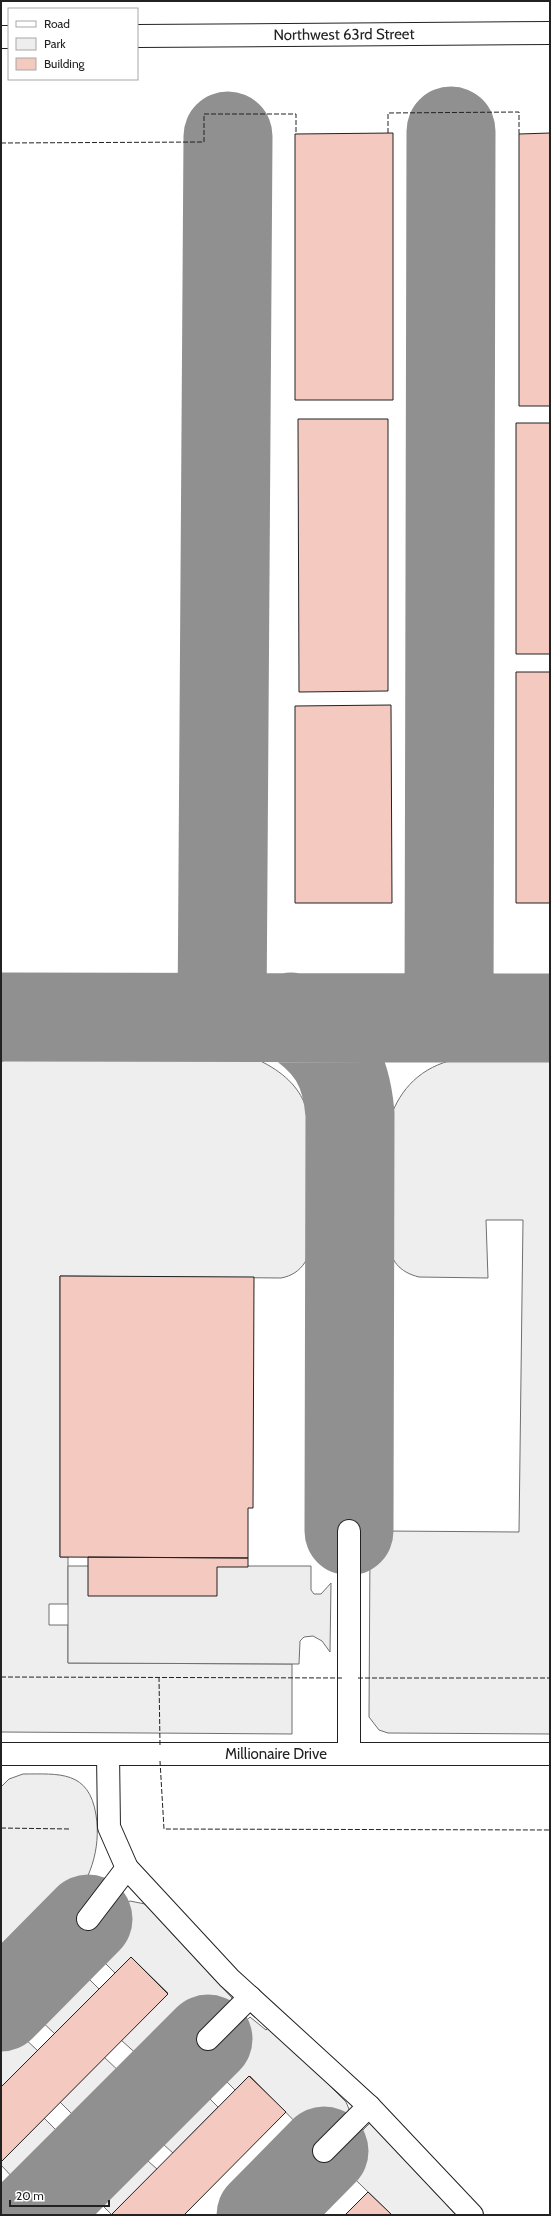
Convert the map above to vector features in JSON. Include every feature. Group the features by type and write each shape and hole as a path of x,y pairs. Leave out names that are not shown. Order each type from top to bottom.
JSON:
{"street":[{"name":"Northwest 63rd Street","path":"138,36 550,34"},
{"path":"348,1531 349,1754"},
{"name":"Millionaire Drive","path":"1,1754 550,1754"},
{"path":"108,1754 109,1827 127,1868 229,1978 369,2106 472,2215"},
{"path":"88,1919 127,1868"},
{"path":"208,2038 250,1997"},
{"path":"324,2151 369,2106"}],"green space":[{"path":"14,1055 247,1055 267,1064 294,1086 308,1113 313,1148 313,1236 308,1257 295,1273 281,1278 60,1276 60,1557 68,1557 68,1604 49,1604 49,1625 68,1625 68,1663 292,1664 292,1734 1,1732 1,1062"},
{"path":"450,1055 550,1055 550,1734 388,1733 379,1730 369,1717 370,1547 374,1539 386,1531 519,1532 523,1220 486,1220 488,1278 419,1277 412,1275 397,1265 391,1254 387,1241 388,1125 392,1113 403,1093 410,1084 427,1070 449,1061"},
{"path":"23,1774 60,1775 79,1782 87,1790 92,1800 96,1815 97,1841 92,1865 83,1887 70,1908 54,1927 1,1981 1,1787 9,1779"},
{"path":"130,1901 145,1904 232,1998 229,2008 202,2031 194,2023 158,2058 140,2057 121,2040 168,1993 131,1957 115,1973 98,1956 103,1932 100,1929 124,1904"},
{"path":"65,1970 82,1972 99,1989 55,2034 37,2017 37,1999"},
{"path":"250,2017 266,2030 270,2026 346,2102 349,2109 346,2118 319,2146 250,2076 235,2090 218,2073 221,2045"},
{"path":"14,2033 21,2035 38,2051 1,2087 1,2034"},
{"path":"104,2057 124,2076 124,2094 95,2121 77,2119 60,2102"},
{"path":"179,2089 200,2089 218,2107 173,2153 154,2136 154,2114"},
{"path":"44,2118 63,2137 63,2155 36,2182 15,2180 1,2165 1,2162"},
{"path":"370,2123 456,2215 392,2215 334,2159"},
{"path":"125,2150 140,2154 157,2169 112,2215 93,2196 92,2177 118,2152"}],"shaded area":[{"path":"68,1566 311,1566 311,1590 314,1594 321,1594 331,1583 330,1652 322,1641 313,1636 304,1637 300,1641 299,1664 68,1663"}],"building":[{"path":"393,133 393,400 295,400 295,134"},
{"path":"550,133 550,406 519,406 519,134"},
{"path":"298,419 388,419 388,691 299,692"},
{"path":"516,423 550,423 550,654 516,654"},
{"path":"516,672 550,672 550,903 516,903"},
{"path":"391,705 392,903 295,903 295,706"},
{"path":"60,1276 254,1277 253,1508 248,1508 248,1558 60,1557"},
{"path":"88,1557 248,1558 248,1567 217,1567 217,1596 88,1596"},
{"path":"131,1957 168,1994 1,2162 1,2087"},
{"path":"249,2076 286,2112 184,2215 111,2215"},
{"path":"368,2192 392,2215 345,2215"}],"taxiway":[{"path":"449,1018 451,131"},
{"path":"222,1017 228,136"},
{"path":"1,1017 550,1018"},
{"path":"291,1017 317,1037 334,1058 345,1083 350,1114 349,1531"},
{"path":"1,2007 88,1919"},
{"path":"32,2215 208,2039"},
{"path":"261,2215 324,2151"}],"fence":[{"path":"388,133 388,113 519,112 519,134"},
{"path":"1,143 204,142 204,114 296,114 296,134"},
{"path":"1,1677 342,1678"},
{"path":"159,1677 160,1745"},
{"path":"358,1678 550,1678"},
{"path":"160,1761 164,1829 550,1830"},
{"path":"1,1828 70,1829"}]}
